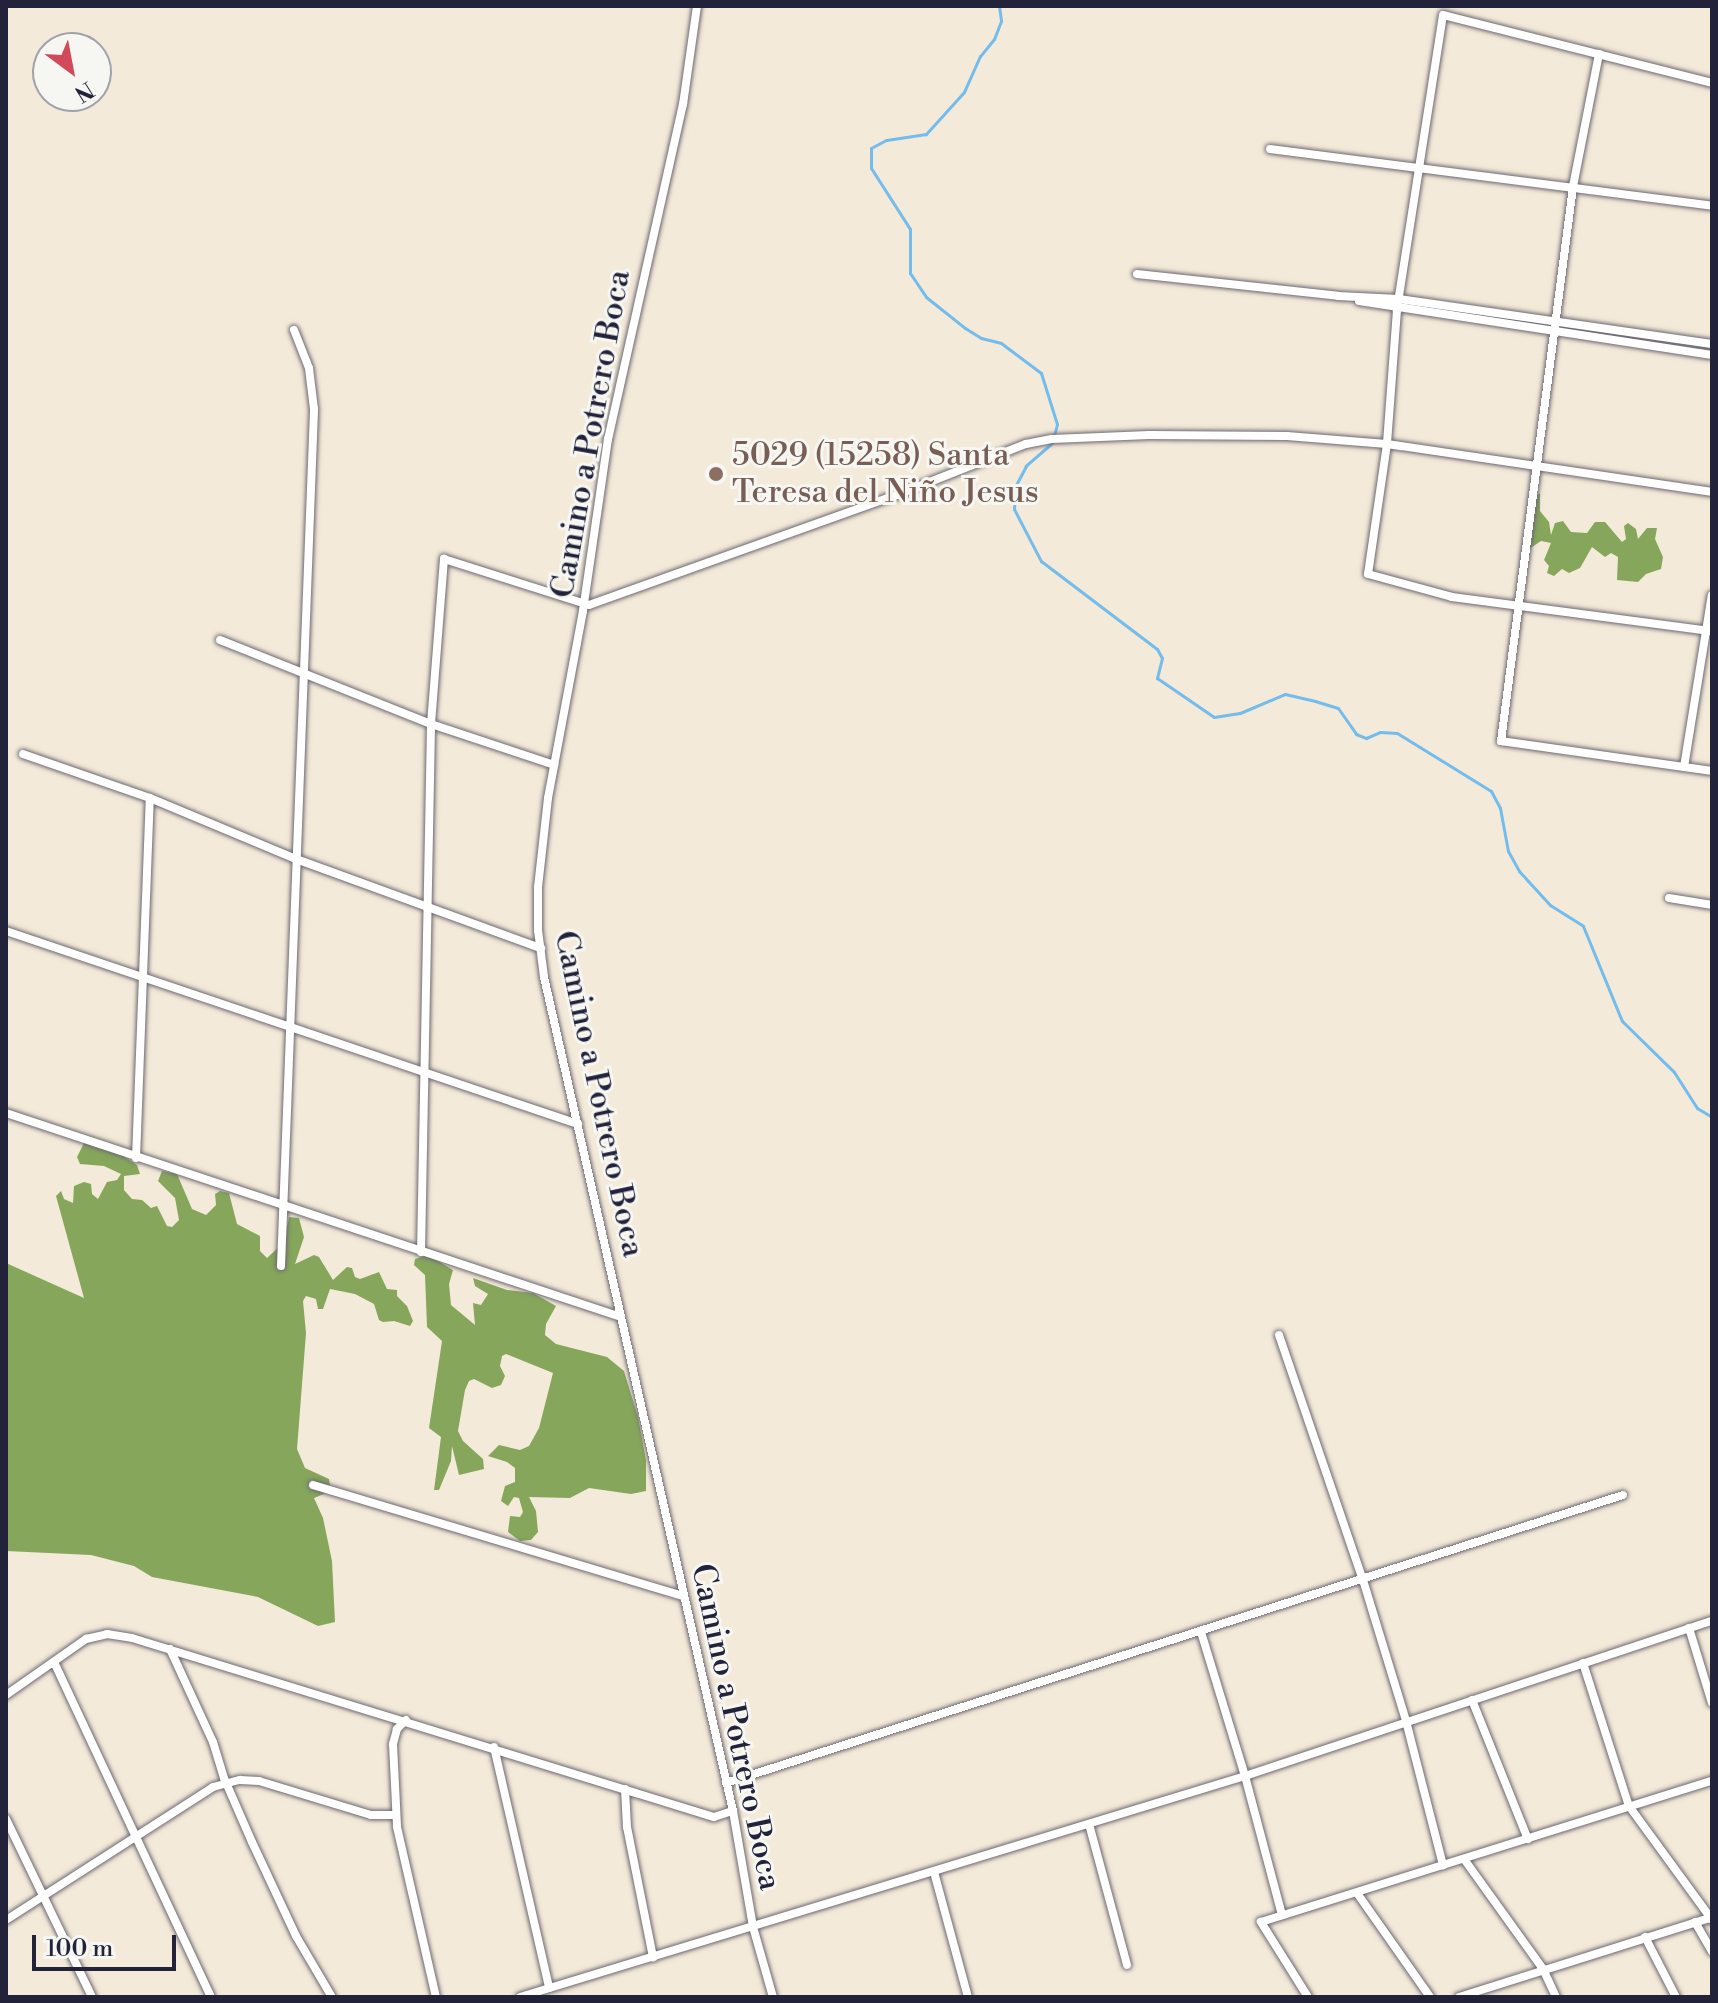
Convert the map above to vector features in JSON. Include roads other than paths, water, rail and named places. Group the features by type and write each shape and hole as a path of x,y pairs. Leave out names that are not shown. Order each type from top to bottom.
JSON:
{"street":[{"name":"Camino a Potrero Boca","path":"697,6 683,104 608,439 584,604 554,765 538,887 541,948 578,1124 733,1811 753,1927 773,1997"},
{"path":"1710,631 1452,597 1368,574 1387,444 1397,310 1443,15 1712,83"},
{"path":"1599,54 1573,187 1553,321 1554,333 1534,465 1501,741 1712,771"},
{"path":"1270,149 1712,206"},
{"path":"1137,274 1338,296 1399,299 1712,344"},
{"path":"1338,296 1397,310 1712,355"},
{"path":"281,1266 314,409 309,368 294,330"},
{"path":"421,1252 425,905 431,724 444,559 584,604 600,603 1026,444 1057,439 1231,435 1387,444 1712,492"},
{"path":"1684,767 1710,631 1712,595"},
{"path":"220,640 431,724 554,765"},
{"path":"23,754 150,798 296,859 541,948"},
{"path":"136,1158 150,798"},
{"path":"1669,898 1712,905"},
{"path":"6,931 578,1124"},
{"path":"6,1113 621,1317"},
{"path":"1279,1335 1363,1580 1406,1721 1443,1865"},
{"path":"313,1485 684,1596"},
{"path":"726,1783 1623,1495"},
{"path":"520,1997 1245,1776 1712,1621"},
{"path":"1689,1628 1712,1703"},
{"path":"1201,1632 1245,1776 1282,1915"},
{"path":"6,1695 86,1639 107,1634 170,1649 406,1720 714,1817 733,1811"},
{"path":"170,1649 213,1742 226,1784 296,1936 332,1997"},
{"path":"54,1662 211,1997"},
{"path":"1459,1997 1712,1918 1629,1806 1583,1663"},
{"path":"1472,1700 1528,1839"},
{"path":"406,1720 397,1729 393,1744 396,1815 436,1997"},
{"path":"494,1747 549,1988"},
{"path":"6,1920 213,1787 259,1781 371,1815 396,1815"},
{"path":"1308,1997 1261,1922 1712,1781"},
{"path":"625,1789 627,1827 653,1957"},
{"path":"6,1819 92,1997"},
{"path":"1089,1824 1127,1965"},
{"path":"1464,1859 1543,1969 1556,1997"},
{"path":"934,1872 968,1997"},
{"path":"1357,1893 1430,1997"},
{"path":"1695,1922 1712,1952"},
{"path":"1645,1937 1676,1997"}],"waterway":[{"path":"999,6 1001,21 994,39 980,56 964,92 926,134 886,140 871,148 871,168 910,229 910,273 926,297 965,328 981,338 1001,343 1041,373 1057,424 1054,436"},
{"path":"1052,443 1026,466 1016,485 1014,509 1041,561 1157,649 1162,658 1157,678 1214,717 1240,713 1285,694 1315,701 1338,708 1356,734 1366,738 1380,732 1397,733 1491,791 1500,808 1508,851 1519,871 1550,905 1583,926 1622,1021 1674,1072 1697,1108 1712,1117"}],"place":[{"name":"5029 (15258) Santa Teresa del Niño Jesus","path":"716,474"}]}
